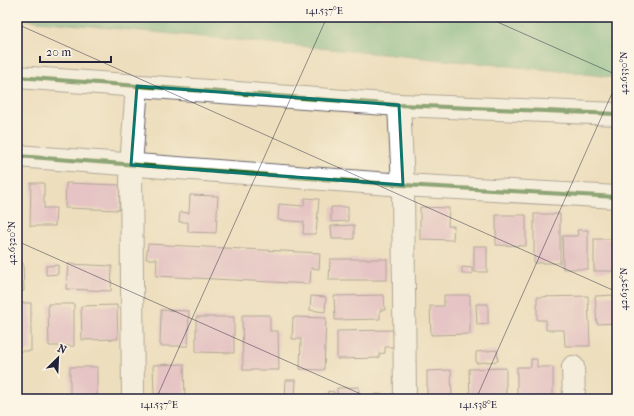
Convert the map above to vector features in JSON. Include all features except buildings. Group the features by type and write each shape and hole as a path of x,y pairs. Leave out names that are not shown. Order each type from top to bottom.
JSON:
{"street":[{"path":"17,77 399,105 617,114"},
{"path":"134,399 131,165 138,86"},
{"path":"399,105 403,185 405,399"},
{"path":"17,156 403,185 617,197"},
{"path":"573,367 574,399"}],"highlighted area":[{"path":"137,86 399,105 403,185 131,165"}],"green space":[{"path":"17,17 617,17 617,78 570,72 17,19"}],"cycle path":[{"path":"17,77 399,105 617,114"},
{"path":"17,156 403,185 617,197"}]}
